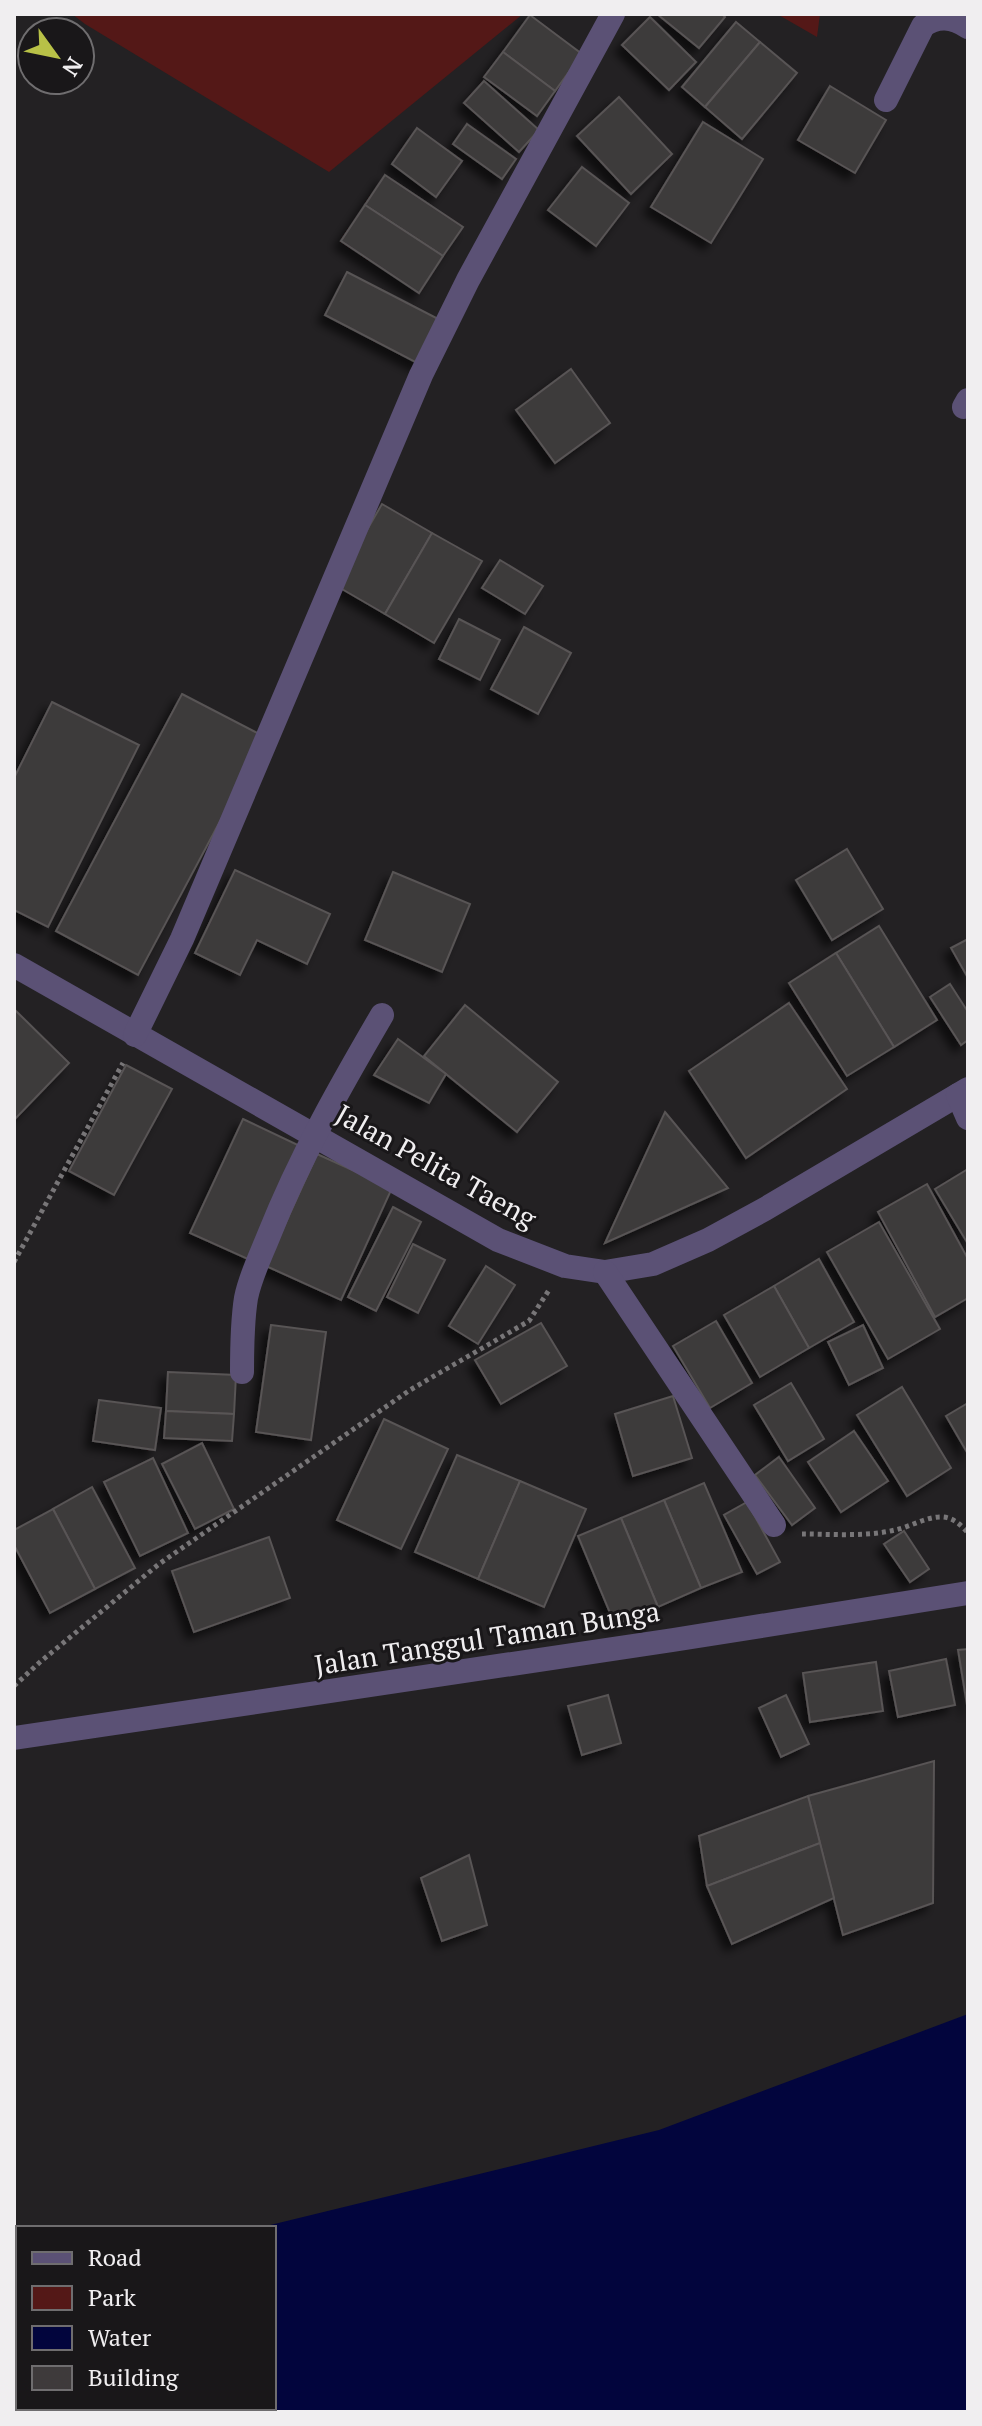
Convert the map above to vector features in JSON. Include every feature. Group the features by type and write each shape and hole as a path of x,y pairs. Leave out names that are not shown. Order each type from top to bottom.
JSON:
{"street":[{"path":"135,1035 182,939 421,375 468,280 613,14"},
{"path":"886,100 923,26 933,18 968,27"},
{"name":"Jalan Pelita Taeng","path":"14,965 498,1240 565,1266 605,1272 653,1264 708,1240 963,1092"},
{"path":"242,1372 242,1332 247,1295 282,1203 314,1133 382,1015"},
{"path":"963,1092 968,1118"},
{"path":"605,1272 774,1525"},
{"name":"Jalan Tanggul Taman Bunga","path":"14,1738 642,1645 968,1593"}],"path":[{"path":"14,1262 116,1079 135,1035"},
{"path":"14,1686 159,1564 410,1390 529,1321 565,1266"},
{"path":"774,1525 792,1534 873,1533 947,1517 968,1533"}],"green space":[{"path":"72,14 523,14 329,172 96,31 96,16"},
{"path":"777,14 820,14 817,37"}],"water":[{"path":"968,2014 968,2412 14,2412 14,2275 16,2410 276,2410 276,2226 266,2226 659,2130"}],"building":[{"path":"657,14 722,14 725,17 699,48"},
{"path":"530,15 582,54 555,91 503,52"},
{"path":"650,17 696,62 669,90 622,45"},
{"path":"736,22 760,42 705,107 682,87"},
{"path":"760,42 797,73 742,139 705,107"},
{"path":"503,52 555,91 537,116 484,77"},
{"path":"484,81 539,130 519,152 464,103"},
{"path":"830,86 886,120 855,173 798,140"},
{"path":"619,97 672,154 631,194 577,136"},
{"path":"703,122 763,159 711,243 651,207"},
{"path":"467,124 516,159 502,179 453,144"},
{"path":"417,128 462,161 436,197 392,164"},
{"path":"582,167 629,203 596,246 548,210"},
{"path":"385,175 463,227 443,256 365,205"},
{"path":"365,205 443,256 419,293 341,241"},
{"path":"347,272 444,322 421,365 325,315"},
{"path":"571,369 610,423 555,463 516,410"},
{"path":"382,504 432,533 385,614 335,585"},
{"path":"432,533 482,561 434,643 385,614"},
{"path":"500,560 543,586 525,614 482,588"},
{"path":"459,619 500,640 480,680 439,659"},
{"path":"524,627 571,653 538,714 491,689"},
{"path":"182,694 265,737 138,975 56,931"},
{"path":"52,702 139,745 48,927 14,910 14,778"},
{"path":"847,849 883,909 832,940 796,880"},
{"path":"235,870 330,914 307,964 257,940 240,975 195,953"},
{"path":"393,872 470,904 442,972 365,940"},
{"path":"879,926 937,1020 894,1047 836,953"},
{"path":"968,939 968,978 951,948"},
{"path":"836,953 894,1047 847,1076 789,983"},
{"path":"950,984 968,1012 968,1040 961,1045 930,997"},
{"path":"789,1003 847,1089 746,1158 689,1071"},
{"path":"465,1005 558,1082 517,1132 424,1056"},
{"path":"14,1009 69,1063 14,1120"},
{"path":"398,1039 446,1074 429,1103 374,1075"},
{"path":"126,1065 172,1089 114,1195 69,1171"},
{"path":"665,1112 728,1188 605,1243"},
{"path":"243,1119 302,1147 250,1260 190,1233"},
{"path":"317,1154 392,1188 341,1300 266,1266"},
{"path":"968,1169 968,1244 935,1189"},
{"path":"927,1184 968,1259 968,1298 935,1317 878,1212"},
{"path":"393,1207 421,1222 376,1311 348,1297"},
{"path":"879,1222 940,1329 888,1359 827,1252"},
{"path":"413,1244 445,1260 418,1313 387,1297"},
{"path":"819,1259 854,1322 809,1348 774,1286"},
{"path":"486,1266 515,1285 478,1344 449,1326"},
{"path":"774,1286 809,1348 760,1377 724,1315"},
{"path":"716,1321 752,1383 710,1408 673,1346"},
{"path":"541,1323 567,1366 501,1404 475,1360"},
{"path":"271,1325 326,1332 311,1440 256,1432"},
{"path":"863,1325 883,1368 849,1385 828,1342"},
{"path":"168,1372 236,1375 234,1414 166,1411"},
{"path":"791,1383 824,1439 788,1461 754,1405"},
{"path":"902,1387 951,1468 907,1496 857,1415"},
{"path":"673,1396 692,1458 633,1476 615,1414"},
{"path":"99,1400 161,1408 155,1450 93,1441"},
{"path":"968,1403 968,1454 946,1416"},
{"path":"166,1411 234,1414 232,1441 164,1438"},
{"path":"384,1419 448,1449 401,1549 337,1520"},
{"path":"854,1431 888,1481 841,1512 808,1462"},
{"path":"202,1443 234,1509 195,1529 162,1464"},
{"path":"457,1455 520,1481 478,1579 415,1552"},
{"path":"779,1457 815,1508 792,1525 755,1475"},
{"path":"153,1458 188,1533 140,1556 104,1482"},
{"path":"520,1481 586,1509 544,1607 478,1579"},
{"path":"704,1483 742,1572 701,1588 664,1500"},
{"path":"92,1487 135,1568 95,1589 53,1509"},
{"path":"664,1500 701,1588 658,1607 621,1518"},
{"path":"747,1502 780,1562 757,1574 724,1515"},
{"path":"53,1509 95,1589 50,1613 14,1545 14,1530"},
{"path":"621,1518 658,1607 615,1625 578,1536"},
{"path":"904,1531 929,1569 910,1582 884,1544"},
{"path":"269,1537 290,1598 194,1632 172,1571"},
{"path":"968,1649 968,1711 958,1650"},
{"path":"946,1659 955,1705 898,1717 889,1671"},
{"path":"876,1662 883,1711 810,1722 803,1673"},
{"path":"608,1695 621,1743 582,1755 568,1706"},
{"path":"786,1695 809,1744 781,1757 759,1708"},
{"path":"934,1761 933,1903 843,1935 808,1796"},
{"path":"808,1796 820,1843 707,1886 699,1836"},
{"path":"820,1843 834,1898 732,1944 707,1886"},
{"path":"469,1855 487,1925 442,1941 421,1878"}]}
